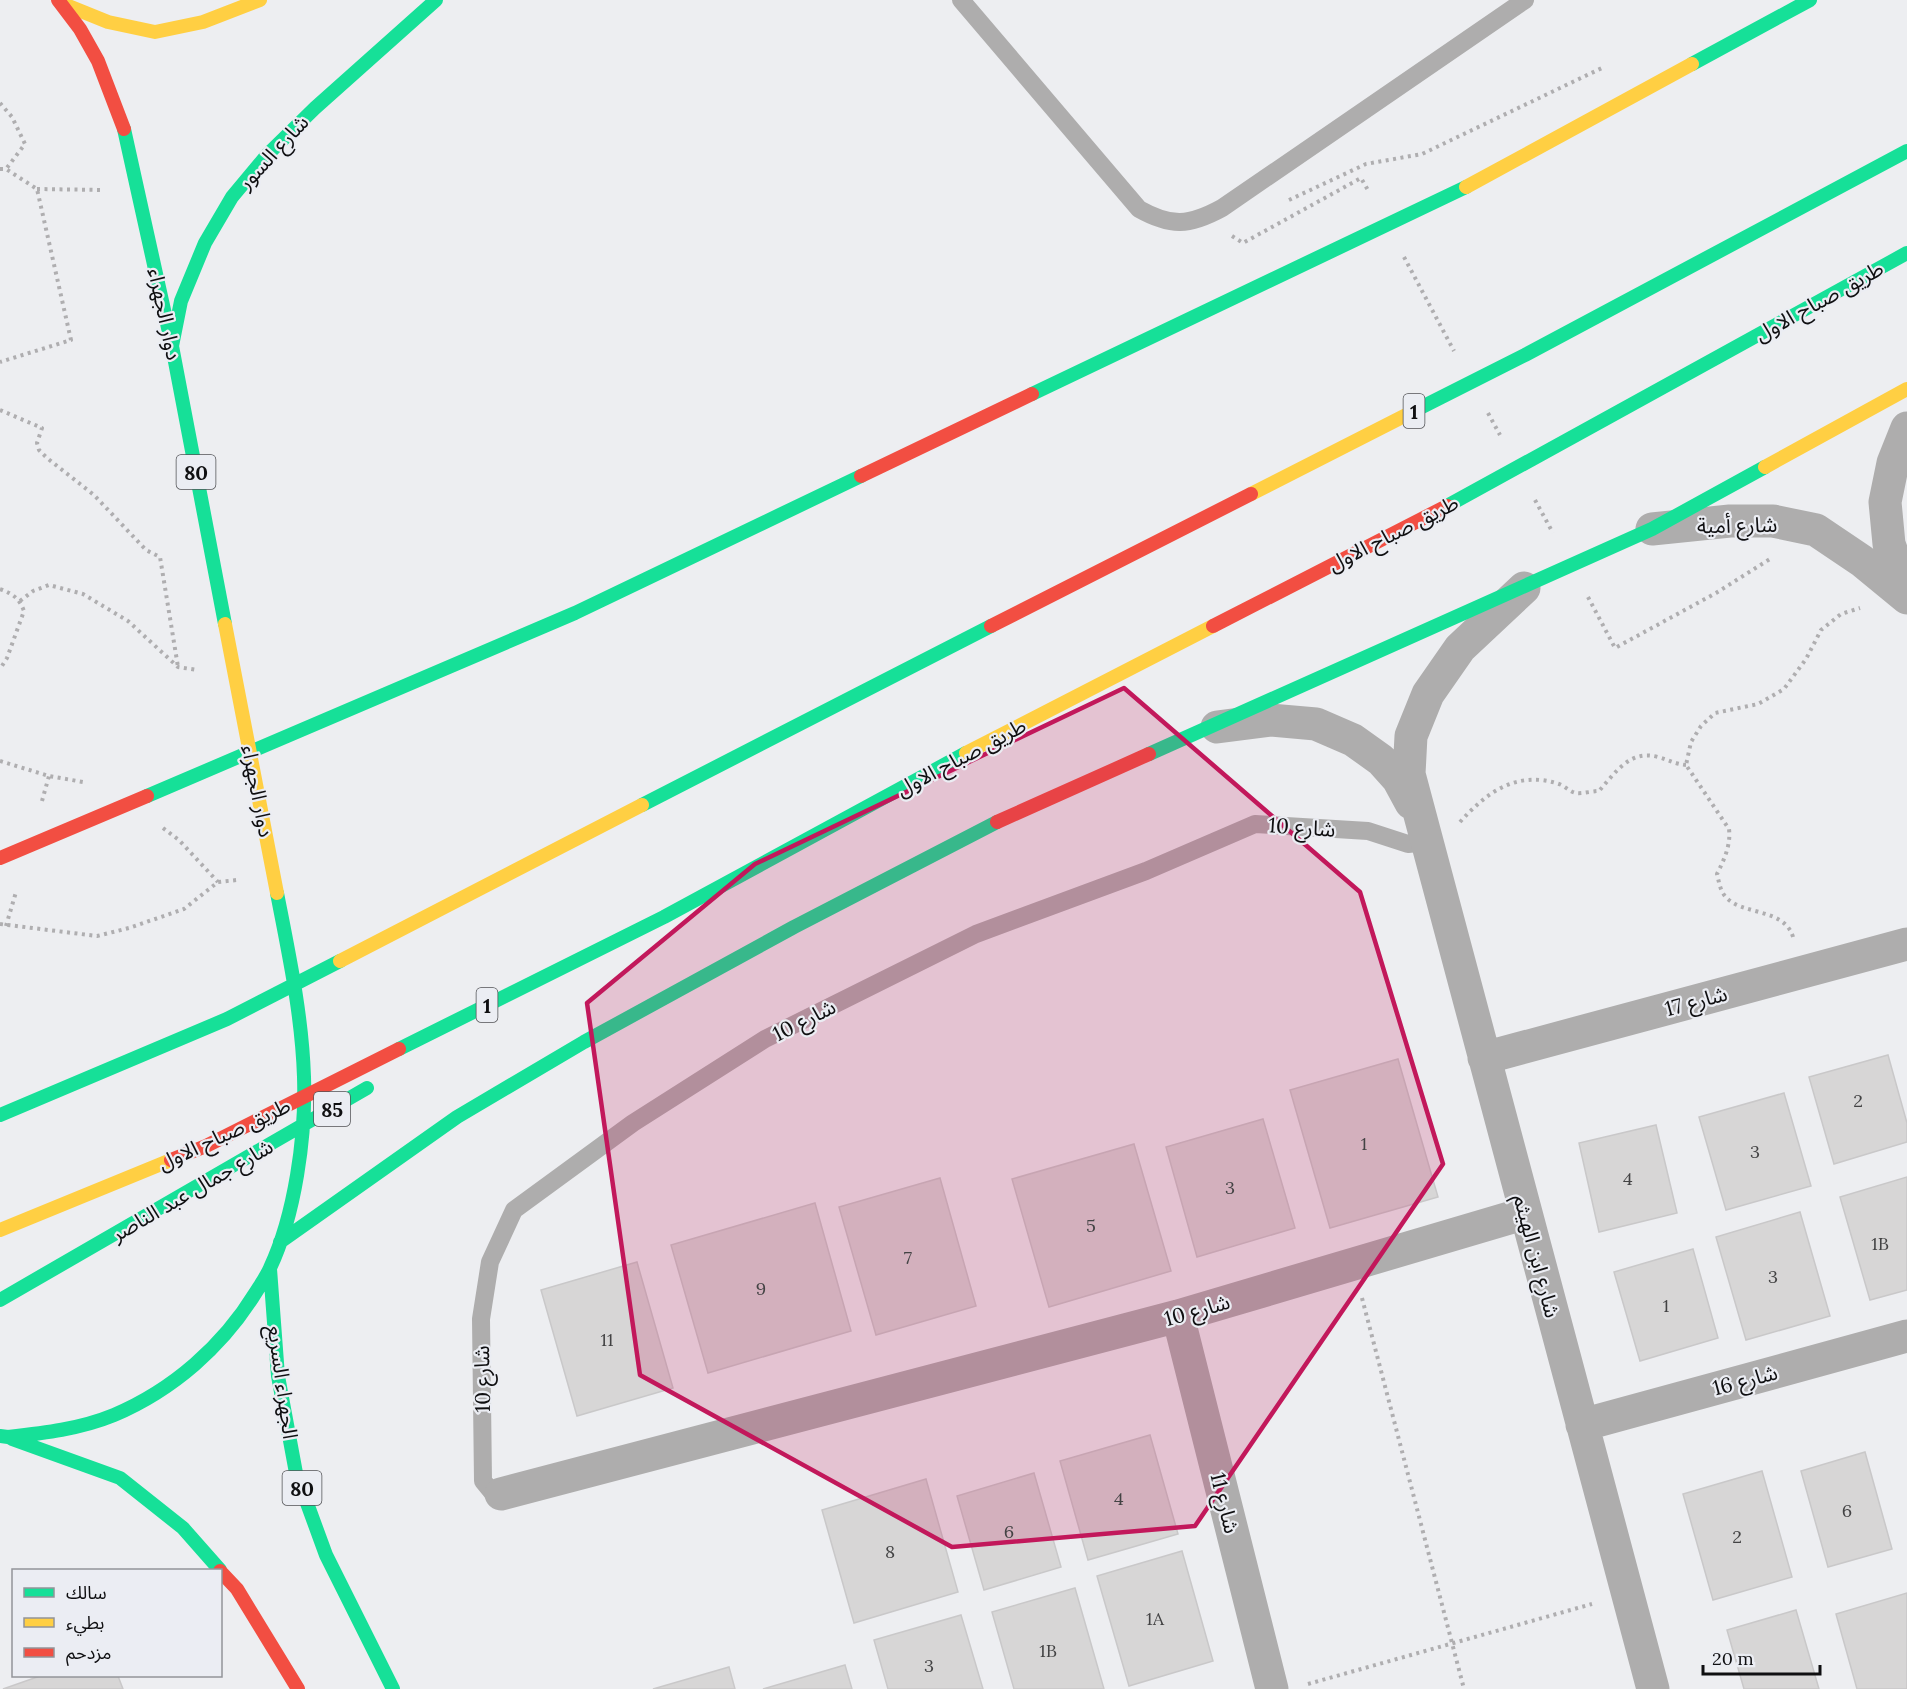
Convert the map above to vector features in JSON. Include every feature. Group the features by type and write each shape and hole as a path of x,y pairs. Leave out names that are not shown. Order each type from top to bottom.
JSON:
{"main road":[{"path":"60,2 108,22 155,32 203,22 260,0"},
{"name":"شارع السور","path":"172,346 181,301 205,243 232,197 267,155 315,108 436,0"},
{"path":"0,858 575,613 1476,182 1810,0"},
{"name":"دوار الجهراء","path":"4,1437 62,1431 114,1415 162,1390 205,1356 241,1316 270,1269 288,1218 300,1149 304,1079 299,1009 290,959 172,346 139,190 126,136 98,61 60,2"},
{"name":"1","path":"0,1115 237,1014 907,668 1525,355 1907,151"},
{"name":"طريق صباح الاول","path":"0,1230 206,1146 664,917 963,755 1453,502 1907,253"},
{"path":"280,1242 457,1117 584,1042 794,927 988,826 1652,529 1907,389"},
{"path":"466,1031 664,917"},
{"name":"شارع جمال عبد الناصر","path":"0,1300 384,1079"},
{"name":"الجهراء السريع","path":"270,1269 278,1376 296,1473 326,1555 393,1689"},
{"name":"80","path":"4,1437 120,1478 183,1528 218,1569"},
{"name":"80","path":"222,1573 237,1589 298,1689"}],"street":[{"name":"شارع أمية","path":"1907,428 1893,462 1885,502 1889,544 1907,596"},
{"name":"شارع أمية","path":"1652,529 1730,521 1773,521 1816,530 1863,561 1907,596"},
{"name":"شارع ابن الهيثم","path":"1527,585 1460,648 1428,694 1411,736 1409,774 1653,1689"},
{"name":"شارع ابن الهيثم","path":"1206,728 1270,720 1316,724 1353,740 1381,760 1398,779 1424,832"},
{"name":"شارع 17","path":"1484,1059 1907,944"},
{"name":"شارع 10","path":"501,1494 1178,1316 1526,1213"},
{"name":"شارع 11","path":"1178,1316 1286,1688"},
{"name":"شارع 16","path":"1582,1425 1907,1336"}],"lane":[{"path":"960,0 1138,208 1154,217 1170,222 1187,222 1204,218 1222,208 1525,0"},
{"name":"شارع 10","path":"501,1494 492,1492 483,1481 481,1319 490,1262 514,1210 633,1123 765,1039 976,934 1146,871 1256,824 1368,831 1408,844 1424,832"}],"path":[{"path":"1285,202 1366,164 1422,154 1611,64"},
{"path":"0,103 12,117 25,144 6,169"},
{"path":"0,169 6,169 37,189 139,190"},
{"path":"1243,243 1361,178"},
{"path":"0,362 71,340 37,189"},
{"path":"0,410 42,428 37,443 39,450 94,495 146,550 160,557 178,667"},
{"path":"1615,648 1716,593 1816,530"},
{"path":"21,602 33,591 49,585 84,594 128,621 178,667 236,677"},
{"path":"0,589 14,595 21,602 24,611 7,658 0,669"},
{"path":"1804,972 1791,932 1782,921 1730,901 1724,895 1717,874 1730,839 1729,829 1686,765 1691,742 1701,726 1715,713 1758,704 1784,689 1806,659 1821,630 1841,614 1859,608 1871,610"},
{"path":"1424,832 1459,823 1470,810 1490,794 1516,780 1534,779 1560,784 1575,793 1599,791 1624,763 1640,755 1658,757 1674,764 1686,765"},
{"path":"0,924 97,936 129,928 184,909 218,882"},
{"path":"1353,1264 1464,1689"},
{"path":"1286,1688 1452,1644 1627,1593"}],"highlighted area":[{"path":"1124,688 1360,892 1443,1164 1195,1526 952,1547 640,1375 587,1003 755,864"}],"building":[{"path":"1888,1055 1907,1123 1907,1142 1834,1164 1809,1077"},
{"path":"1398,1059 1438,1197 1330,1228 1290,1090"},
{"path":"1784,1093 1811,1186 1726,1210 1699,1117"},
{"path":"1263,1119 1295,1228 1197,1257 1166,1147"},
{"path":"1656,1125 1677,1213 1599,1232 1579,1143"},
{"path":"1134,1144 1171,1271 1049,1307 1012,1179"},
{"path":"1907,1177 1907,1290 1870,1300 1840,1197"},
{"path":"940,1178 976,1306 876,1335 839,1207"},
{"path":"815,1203 851,1331 708,1373 671,1245"},
{"path":"1800,1212 1830,1316 1746,1340 1716,1237"},
{"path":"1693,1249 1718,1338 1640,1361 1614,1272"},
{"path":"637,1262 673,1388 577,1416 541,1290"},
{"path":"1150,1435 1178,1534 1088,1560 1060,1461"},
{"path":"1865,1452 1892,1549 1828,1567 1801,1471"},
{"path":"1762,1471 1792,1577 1713,1600 1683,1494"},
{"path":"1034,1473 1061,1567 984,1590 957,1496"},
{"path":"926,1479 958,1592 854,1623 822,1510"},
{"path":"1182,1551 1213,1661 1129,1686 1097,1576"},
{"path":"1075,1588 1104,1689 1014,1689 992,1612"},
{"path":"1907,1593 1907,1689 1857,1689 1836,1614"},
{"path":"1796,1610 1819,1689 1744,1689 1727,1630"},
{"path":"961,1615 983,1689 888,1689 874,1640"},
{"path":"845,1665 852,1689 763,1689"},
{"path":"729,1667 735,1689 653,1689"},
{"path":"37,1677 118,1677 123,1689 3,1689"}],"traffic: fast":[{"path":"172,346 181,301 205,243 232,197 267,155 315,108 436,0"},
{"path":"1692,64 1810,0"},
{"path":"124,129 172,346 225,624"},
{"path":"1416,410 1525,355 1907,151"},
{"path":"1032,394 1466,187"},
{"path":"1447,506 1907,253"},
{"path":"1149,754 1652,529 1765,467"},
{"path":"147,796 575,613 861,476"},
{"path":"642,805 991,626"},
{"path":"399,1049 664,917 966,753"},
{"path":"280,1242 457,1117 584,1042 794,927 997,822"},
{"path":"0,1436 62,1430 88,1424 136,1405 176,1379 212,1348 243,1312 262,1283 279,1247 292,1200 301,1149 304,1100 303,1054 298,1008 277,893"},
{"path":"0,1115 227,1019 340,961"},
{"path":"0,1300 367,1088"},
{"path":"270,1269 278,1376 296,1473 326,1555 393,1689"},
{"path":"12,1439 120,1478 183,1528 219,1569"}],"traffic: slow":[{"path":"61,3 108,22 155,32 203,22 260,0"},
{"path":"1466,187 1692,64"},
{"path":"1765,467 1907,389"},
{"path":"1251,494 1416,410"},
{"path":"225,624 277,893"},
{"path":"966,753 1213,626"},
{"path":"340,961 642,805"},
{"path":"0,1230 171,1160"}],"traffic: jam":[{"path":"58,0 80,29 98,61 124,129"},
{"path":"861,476 1032,394"},
{"path":"991,626 1251,494"},
{"path":"1213,626 1447,506"},
{"path":"997,822 1149,754"},
{"path":"0,858 147,796"},
{"path":"171,1160 206,1146 399,1049"},
{"path":"222,1573 237,1589 298,1689"}]}
